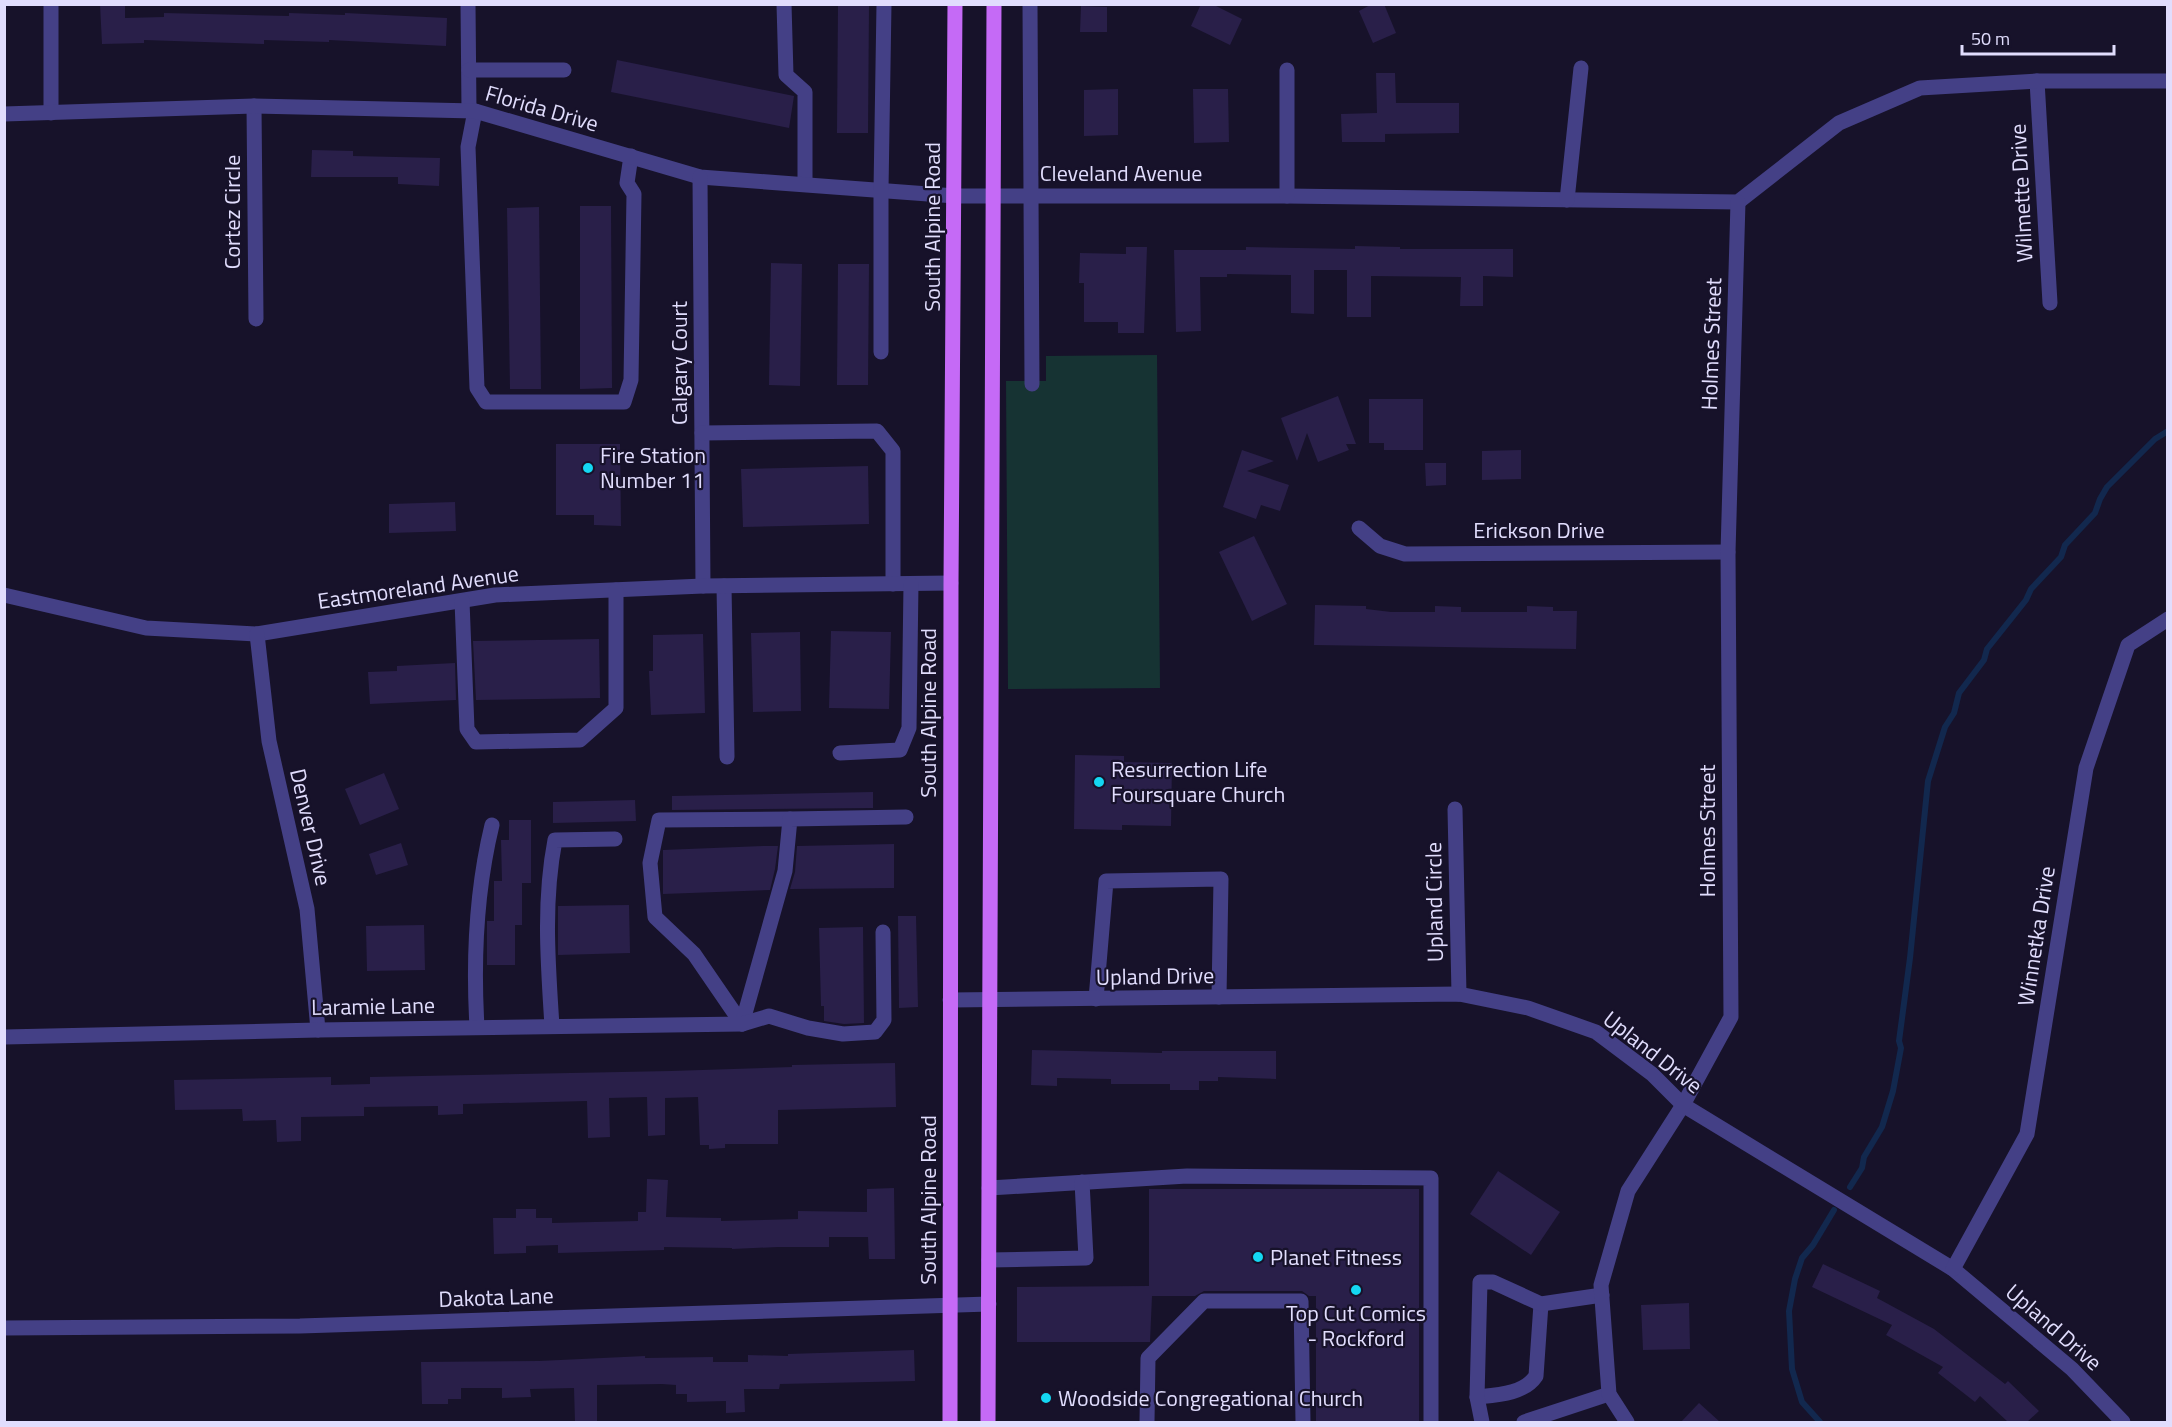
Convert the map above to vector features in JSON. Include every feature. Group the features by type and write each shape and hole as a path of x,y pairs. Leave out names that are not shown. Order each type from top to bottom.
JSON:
{"main road":[{"name":"South Alpine Road","path":"950,1422 951,583 955,4"},
{"path":"988,1422 993,4"}],"street":[{"path":"51,4 51,113"},
{"path":"468,4 472,111 468,147 477,387 486,402 624,402 631,380 634,194 627,183 631,156"},
{"path":"784,4 786,75 805,92 805,184"},
{"path":"881,352 880,190 884,4"},
{"path":"1030,4 1032,384"},
{"path":"1568,200 1581,68"},
{"path":"469,70 564,70"},
{"path":"1287,70 1287,196"},
{"path":"1738,202 1839,123 1920,88 2037,81 2168,81"},
{"name":"Wilmette Drive","path":"2037,81 2050,303"},
{"name":"Florida Drive","path":"4,114 254,106 472,111 700,177 955,196"},
{"name":"Cortez Circle","path":"254,106 255,319"},
{"name":"Calgary Court","path":"700,177 703,586"},
{"name":"Cleveland Avenue","path":"955,196 1287,196 1738,202"},
{"name":"Holmes Street","path":"1627,1422 1610,1394 1601,1285 1628,1191 1683,1105 1731,1017 1728,552 1738,202"},
{"path":"702,433 877,431 893,451 893,584"},
{"name":"Erickson Drive","path":"1359,528 1380,546 1405,554 1728,552"},
{"name":"Eastmoreland Avenue","path":"4,595 146,628 257,634 495,595 724,585 951,583"},
{"path":"840,753 900,750 909,728 911,584"},
{"path":"724,585 727,757"},
{"path":"462,601 467,729 476,742 580,740 616,708 616,590"},
{"name":"Winnetka Drive","path":"1953,1269 2027,1134 2086,768 2128,645 2168,619"},
{"name":"Denver Drive","path":"257,634 269,741 307,909 318,1030"},
{"name":"Upland Circle","path":"1455,809 1459,994"},
{"path":"742,1024 694,954 655,917 650,863 659,820 906,817"},
{"path":"742,1024 786,871 790,819"},
{"path":"477,1027 474,980 475,936 485,855 492,825"},
{"path":"552,1026 546,921 550,864 555,840 615,839"},
{"path":"1095,999 1106,881 1221,879 1219,997"},
{"name":"Laramie Lane","path":"4,1037 742,1024 769,1016 808,1028 843,1034 874,1032 884,1020 883,932"},
{"name":"Upland Drive","path":"950,1000 1459,994 1528,1008 1596,1032 1652,1074 1683,1105 1953,1269 2072,1370 2123,1422"},
{"path":"989,1188 1187,1176 1431,1178 1431,1422"},
{"path":"989,1260 1086,1258 1082,1182"},
{"path":"1482,1422 1477,1397 1480,1282 1493,1282 1541,1304 1602,1295"},
{"path":"1148,1422 1148,1358 1204,1301 1301,1301 1303,1422"},
{"name":"Dakota Lane","path":"4,1328 300,1326 989,1304"},
{"path":"1477,1397 1505,1395 1531,1383 1536,1376 1541,1304"},
{"path":"1524,1422 1610,1394"}],"green space":[{"path":"1157,355 1160,688 1008,689 1006,381 1046,381 1046,356"}],"building":[{"path":"100,4 125,4 125,18 164,17 164,13 289,16 289,13 345,15 345,13 447,18 446,46 329,40 329,42 264,40 264,44 144,40 144,43 102,44"},
{"path":"838,4 869,4 868,133 837,133"},
{"path":"1201,4 1212,4 1242,19 1230,45 1191,26"},
{"path":"1372,4 1384,4 1396,33 1373,43 1359,11"},
{"path":"1081,6 1107,7 1107,32 1080,32"},
{"path":"617,60 794,96 789,128 611,92"},
{"path":"1376,73 1395,73 1396,103 1459,103 1459,133 1385,134 1385,142 1342,142 1341,114 1377,113"},
{"path":"1118,89 1118,135 1084,136 1084,90"},
{"path":"1193,89 1228,89 1229,142 1194,143"},
{"path":"312,150 353,151 353,156 440,158 439,186 398,184 398,177 311,177"},
{"path":"580,206 611,206 612,388 580,389"},
{"path":"539,207 541,389 510,389 507,208"},
{"path":"1355,246 1400,247 1400,249 1513,249 1513,277 1483,276 1483,306 1460,306 1461,277 1371,276 1371,317 1347,317 1347,270 1314,270 1314,314 1291,313 1291,275 1227,274 1227,277 1200,277 1201,331 1176,332 1174,250 1246,250 1246,247 1355,249"},
{"path":"1126,247 1147,247 1144,333 1118,333 1118,322 1084,322 1084,283 1079,283 1080,253 1126,254"},
{"path":"771,263 802,264 800,386 769,385"},
{"path":"838,264 869,264 868,385 837,385"},
{"path":"1338,396 1356,444 1346,444 1349,450 1318,462 1307,433 1297,461 1281,418"},
{"path":"1369,399 1423,399 1423,450 1384,450 1384,443 1369,443"},
{"name":"Fire Station Number 11","path":"556,444 620,444 621,526 594,525 594,515 556,515"},
{"path":"1242,450 1274,461 1247,471 1289,485 1280,511 1261,505 1256,519 1223,507"},
{"path":"1521,450 1521,479 1482,480 1482,451"},
{"path":"1425,463 1446,463 1446,485 1426,486"},
{"path":"868,466 869,524 743,527 741,469"},
{"path":"455,502 456,531 389,533 389,504"},
{"path":"1254,536 1287,604 1252,621 1219,552"},
{"path":"1315,605 1366,606 1366,609 1391,612 1435,612 1435,606 1461,607 1461,612 1527,612 1527,606 1553,607 1553,611 1577,611 1576,649 1314,645"},
{"path":"831,631 891,632 889,709 829,708"},
{"path":"800,632 801,711 753,712 751,633"},
{"path":"703,634 705,713 651,715 649,671 653,671 653,635"},
{"path":"599,639 600,698 476,700 473,641"},
{"path":"455,663 456,700 370,704 368,672 397,671 397,666"},
{"name":"Resurrection Life Foursquare Church","path":"1075,755 1124,756 1124,762 1172,763 1171,826 1122,825 1122,830 1074,829"},
{"path":"384,773 399,809 360,825 345,789"},
{"path":"873,792 873,808 672,810 672,796"},
{"path":"635,800 636,821 553,823 553,802"},
{"path":"509,820 531,820 531,883 522,883 522,925 515,925 515,965 487,965 487,921 494,921 494,881 502,881 501,840 509,840"},
{"path":"401,843 408,865 376,875 369,854"},
{"path":"894,844 894,888 790,889 795,872 797,846"},
{"path":"778,846 770,890 663,894 663,850"},
{"path":"629,905 630,953 558,955 558,906"},
{"path":"898,916 916,916 918,1007 899,1008"},
{"path":"424,925 425,970 367,971 366,926"},
{"path":"863,927 864,1023 844,1024 824,1021 824,1006 821,1006 819,928"},
{"path":"1032,1050 1162,1053 1162,1051 1276,1051 1276,1079 1218,1077 1218,1081 1199,1081 1199,1090 1170,1090 1170,1084 1111,1084 1111,1079 1057,1078 1057,1086 1031,1085"},
{"path":"895,1063 896,1107 778,1110 778,1144 725,1144 725,1148 709,1149 709,1145 700,1145 698,1097 665,1098 665,1135 648,1136 647,1097 609,1098 610,1137 588,1138 587,1101 463,1104 463,1114 438,1115 438,1106 364,1107 364,1116 301,1117 301,1141 277,1142 276,1120 243,1121 242,1109 175,1110 174,1080 331,1077 331,1085 370,1084 370,1077 671,1071"},
{"path":"1498,1171 1560,1212 1531,1255 1470,1214"},
{"path":"647,1179 668,1180 666,1217 721,1218 721,1221 798,1219 798,1211 867,1212 867,1189 894,1188 895,1259 869,1259 868,1237 829,1237 829,1247 732,1249 664,1247 664,1250 558,1253 558,1245 526,1246 526,1253 494,1254 493,1218 516,1218 516,1209 536,1209 536,1218 552,1218 552,1223 638,1221 638,1212 646,1212"},
{"path":"1149,1189 1419,1189 1419,1422 1316,1422 1316,1296 1309,1296 1302,1291 1204,1291 1195,1296 1152,1296 1150,1342 1017,1342 1017,1287 1149,1286"},
{"path":"1823,1264 1880,1291 1877,1298 1934,1329 2005,1384 2008,1381 2039,1411 2027,1422 2008,1422 1980,1396 1975,1402 1938,1373 1943,1367 1886,1335 1892,1325 1812,1287"},
{"path":"1689,1303 1690,1349 1643,1350 1641,1305"},
{"path":"914,1350 915,1381 780,1384 779,1389 744,1389 745,1412 726,1413 726,1401 687,1402 687,1394 676,1394 676,1385 662,1384 597,1385 597,1422 575,1422 574,1388 530,1389 531,1397 502,1398 502,1388 461,1388 461,1399 448,1399 448,1404 422,1404 421,1362 539,1361 645,1356 645,1358 713,1357 713,1362 748,1362 748,1355 788,1356 788,1354"},
{"path":"1699,1403 1720,1422 1681,1422"}],"waterway":[{"path":"1850,1187 1882,1127 1893,1091 1901,1048 1899,1041 1928,781 1945,727 1954,713 1959,693 1984,660 1987,649 2026,600 2031,589 2061,557 2065,545 2095,513 2107,487 2155,439 2168,431"},
{"path":"1820,1422 1802,1402 1792,1369 1789,1311 1802,1258 1813,1245 1834,1210"}],"place":[{"name":"Fire Station Number 11","path":"588,468"},
{"name":"Resurrection Life Foursquare Church","path":"1099,782"},
{"name":"Planet Fitness","path":"1258,1257"},
{"name":"Top Cut Comics - Rockford","path":"1356,1290"},
{"name":"Woodside Congregational Church","path":"1046,1398"}]}
